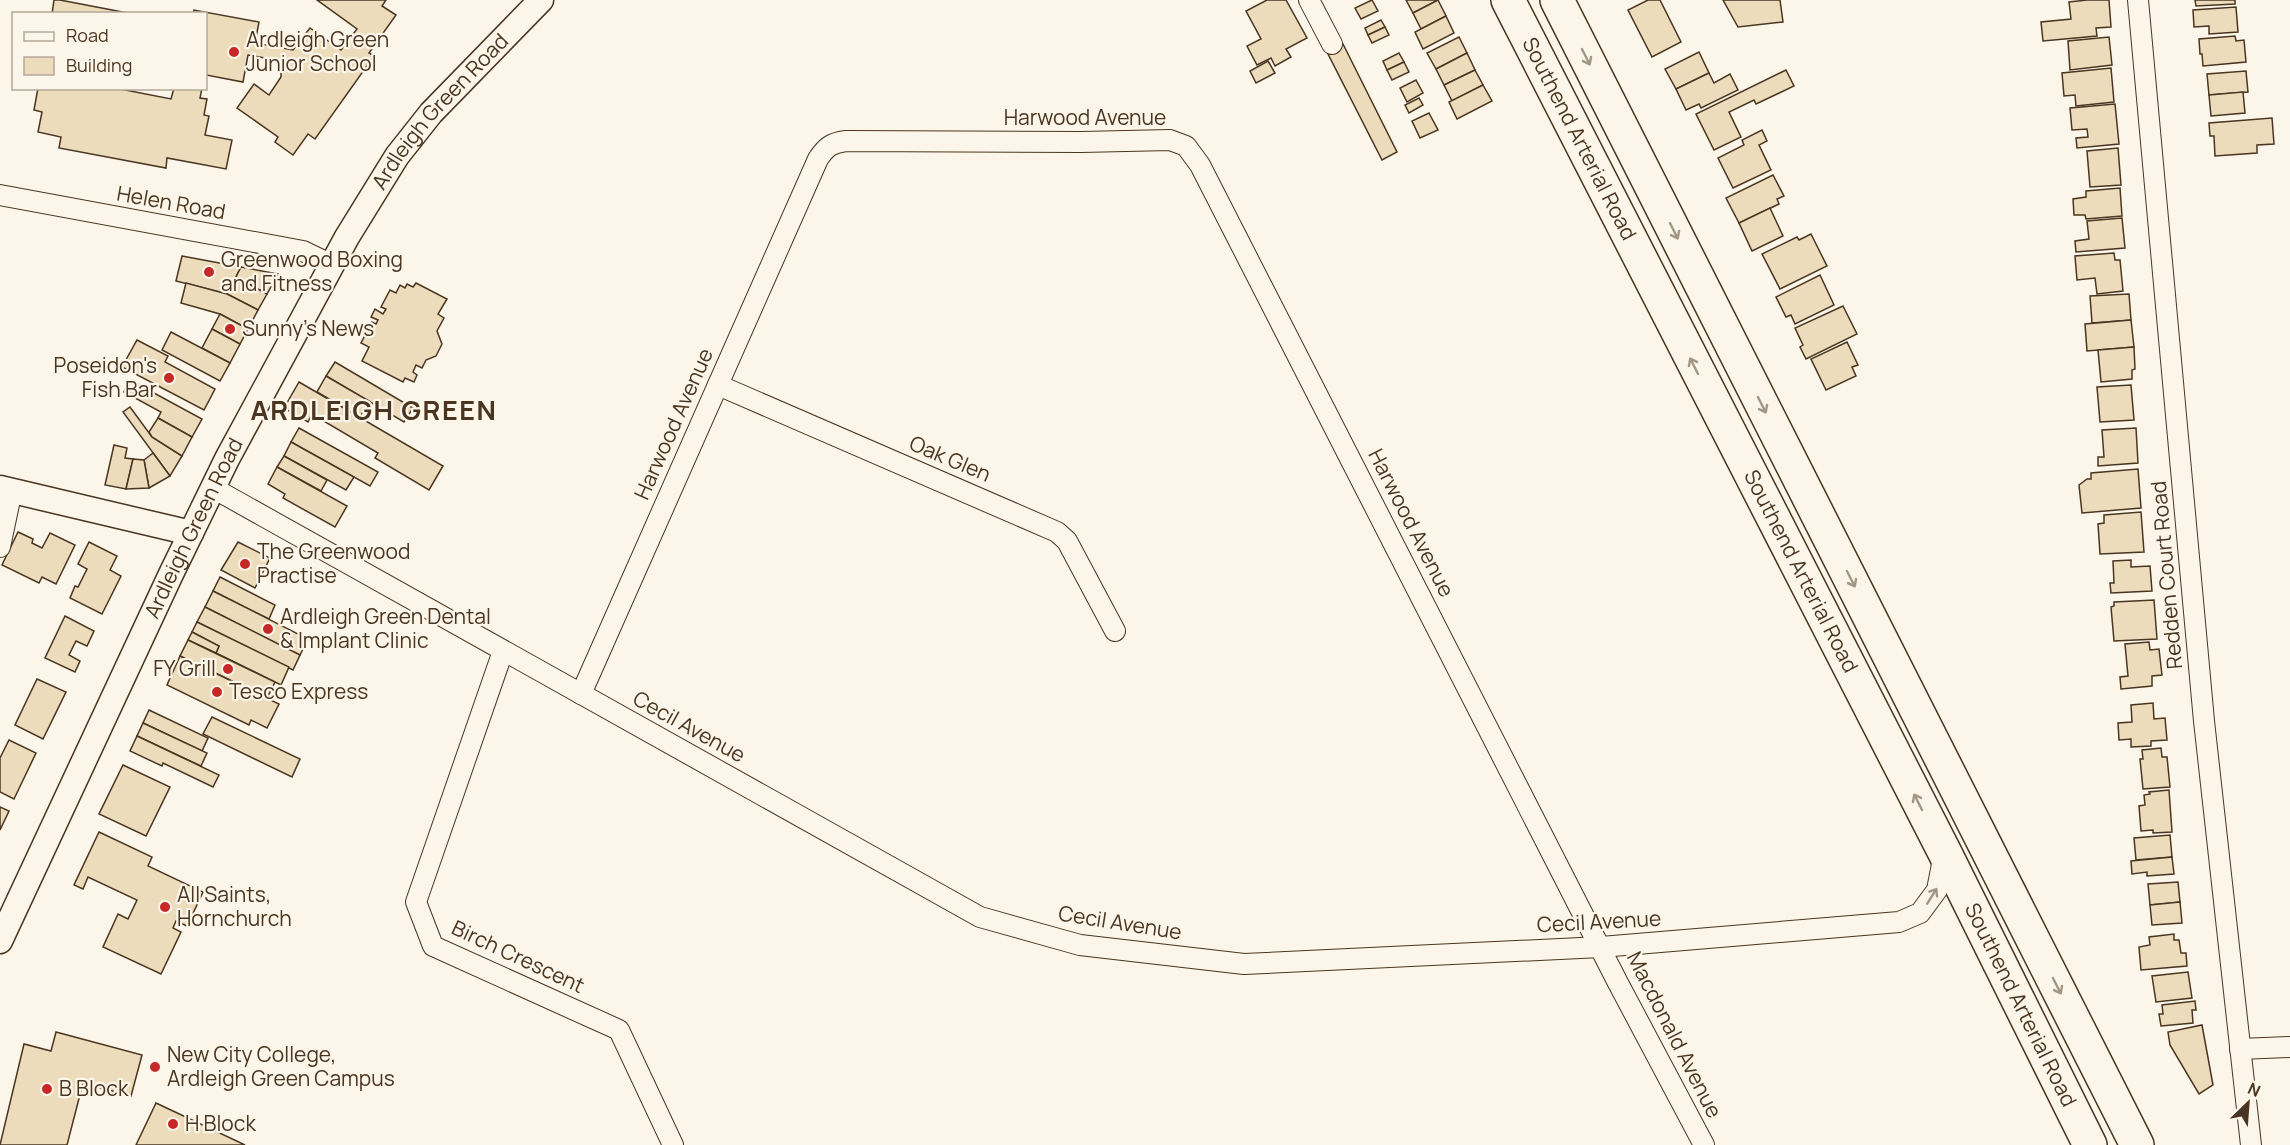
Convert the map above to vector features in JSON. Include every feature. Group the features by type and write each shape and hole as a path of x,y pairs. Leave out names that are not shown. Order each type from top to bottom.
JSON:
{"highway":[{"name":"Southend Arterial Road","path":"1508,0 2090,1145"},
{"name":"Southend Arterial Road","path":"1557,0 2137,1145"}],"street":[{"name":"Ardleigh Green Road","path":"0,940 213,488 332,265 370,199 404,147 438,106 541,0"},
{"path":"1309,0 1332,44"},
{"name":"Redden Court Road","path":"2138,0 2204,721 2251,1145"},
{"name":"Harwood Avenue","path":"580,694 825,147 834,142 846,141 1170,140 1186,146 1200,165 1601,947"},
{"name":"Helen Road","path":"0,195 303,251 332,265"},
{"name":"Oak Glen","path":"718,385 1057,532 1067,541 1115,631"},
{"name":"Cecil Avenue","path":"213,488 980,917 1080,945 1244,964 1601,947 1899,922 1920,913 1937,890 1944,854"},
{"path":"0,547 6,489 191,533"},
{"name":"Birch Crescent","path":"503,651 416,903 434,946 619,1030 674,1145"},
{"name":"Macdonald Avenue","path":"1601,947 1704,1145"},
{"path":"2240,1049 2290,1047"}],"building":[{"path":"54,0 60,0 123,12 52,12"},
{"path":"317,0 386,0 382,6 396,15 369,53 374,56 315,139 308,134 293,155 275,142 278,137 237,108 254,84 269,95 281,77 281,69 286,62 248,55 243,82 207,75 207,12 259,22 255,43 293,50 310,28 341,50 357,29"},
{"path":"1267,0 1286,0 1307,38 1286,49 1291,57 1275,66 1271,58 1257,65 1247,46 1261,39 1246,11"},
{"path":"1372,0 1378,11 1361,19 1355,8"},
{"path":"1406,0 1438,0 1413,13"},
{"path":"1438,0 1446,16 1421,29 1413,13"},
{"path":"1648,0 1660,0 1681,42 1652,57 1628,10"},
{"path":"1723,0 1780,0 1783,22 1738,27"},
{"path":"2109,0 2111,27 2096,28 2097,36 2043,41 2041,22 2071,19 2069,2"},
{"path":"2195,0 2235,0 2235,4 2196,6"},
{"path":"2236,7 2238,32 2209,34 2209,26 2194,27 2193,10"},
{"path":"1446,16 1454,33 1423,49 1415,32"},
{"path":"1381,20 1385,27 1368,35 1365,28"},
{"path":"1385,27 1389,35 1372,43 1368,35"},
{"path":"2235,36 2236,41 2244,40 2246,62 2203,66 2199,39"},
{"path":"1459,37 1467,53 1436,69 1427,53"},
{"path":"2109,37 2112,65 2070,70 2068,41"},
{"path":"1343,44 1397,152 1382,160 1327,52"},
{"path":"1699,52 1709,73 1676,89 1665,69"},
{"path":"1399,53 1404,62 1387,70 1383,61"},
{"path":"1467,53 1475,70 1444,85 1436,69"},
{"path":"1268,61 1275,73 1256,83 1250,71"},
{"path":"1404,62 1409,72 1392,80 1387,70"},
{"path":"2111,68 2114,102 2076,106 2075,95 2064,96 2062,73"},
{"path":"1475,70 1483,85 1452,101 1444,85"},
{"path":"1786,70 1794,86 1756,104 1754,100 1729,112 1741,137 1714,150 1696,114"},
{"path":"2246,71 2248,92 2209,95 2207,74"},
{"path":"1709,73 1714,83 1730,74 1738,90 1701,108 1699,104 1686,110 1676,89"},
{"path":"1416,80 1423,93 1407,102 1400,88"},
{"path":"1483,85 1492,101 1457,119 1449,102"},
{"path":"38,90 125,90 171,99 173,90 202,90 200,98 207,99 204,115 209,116 205,135 232,140 226,169 167,158 166,168 59,148 61,137 38,132 42,112 34,110"},
{"path":"2243,92 2245,113 2211,116 2209,95"},
{"path":"1419,98 1423,105 1409,113 1405,105"},
{"path":"2115,104 2119,144 2077,148 2076,138 2088,137 2087,129 2072,130 2070,108"},
{"path":"1429,113 1438,130 1420,138 1412,121"},
{"path":"2272,118 2274,144 2257,145 2257,153 2215,156 2214,136 2210,136 2209,123"},
{"path":"1762,130 1767,141 1759,145 1771,170 1733,188 1718,158 1744,145 1742,140"},
{"path":"2118,148 2121,185 2090,187 2087,151"},
{"path":"1773,175 1784,196 1777,199 1779,204 1739,223 1726,198"},
{"path":"2120,188 2122,216 2086,219 2085,215 2074,215 2073,199 2086,197 2086,191"},
{"path":"1770,208 1783,236 1752,251 1739,223"},
{"path":"2122,218 2125,248 2076,252 2075,241 2089,239 2087,221"},
{"path":"1811,234 1827,266 1780,289 1762,254 1797,237 1799,240"},
{"path":"2114,253 2115,260 2120,260 2123,291 2097,294 2095,278 2077,280 2075,256"},
{"name":"Greenwood Boxing and Fitness","path":"182,256 241,267 227,294 176,281"},
{"path":"241,267 278,274 267,294 236,277"},
{"path":"1820,275 1834,305 1795,324 1791,315 1786,317 1776,297"},
{"path":"236,277 267,294 258,310 227,294"},
{"path":"186,283 227,294 258,310 248,329 220,314 181,303"},
{"path":"416,283 447,299 438,314 444,318 437,331 442,344 436,356 426,360 422,368 416,365 413,372 417,375 414,382 405,378 403,382 362,361 369,347 361,343 372,322 376,324 378,320 371,317 375,309 383,314 386,309 381,307 390,290 396,293 400,285 405,288 407,284 413,287"},
{"path":"2129,294 2131,320 2092,323 2090,296"},
{"path":"1843,306 1857,334 1806,359 1800,347 1803,345 1795,328"},
{"name":"Sunny's News","path":"220,314 248,329 240,344 212,329"},
{"path":"2131,320 2134,347 2087,351 2085,324"},
{"path":"212,329 240,344 230,363 202,348"},
{"path":"171,332 230,363 220,381 162,350"},
{"name":"Poseidon's Fish Bar","path":"137,340 168,356 165,362 215,389 204,410 122,367"},
{"path":"1847,342 1858,365 1852,367 1856,376 1826,390 1811,359"},
{"path":"2134,347 2135,369 2132,370 2132,379 2101,382 2098,350"},
{"path":"335,362 413,408 404,422 326,376"},
{"path":"326,376 369,401 360,417 317,392"},
{"path":"130,380 202,419 192,437 158,418 161,412 124,392"},
{"path":"299,382 443,466 429,490 375,458 378,453 312,414 308,422 284,408"},
{"path":"2131,385 2134,420 2100,422 2097,387"},
{"path":"130,407 152,437 182,456 170,476 123,412"},
{"path":"158,418 192,437 182,456 152,437 149,432"},
{"path":"299,428 378,472 370,486 291,442"},
{"path":"2136,428 2138,463 2098,466 2098,457 2104,457 2102,430"},
{"path":"291,442 354,477 346,490 284,456"},
{"path":"114,445 127,448 125,458 133,459 126,489 105,485"},
{"path":"153,453 170,476 149,488 144,460"},
{"path":"284,456 327,480 321,491 277,467"},
{"path":"133,459 144,460 149,488 126,489"},
{"path":"277,467 347,506 335,527 283,498 285,494 268,484"},
{"path":"2138,469 2141,508 2082,513 2079,485 2091,479 2091,473"},
{"path":"2141,512 2144,552 2100,554 2098,524 2104,523 2104,515"},
{"path":"18,532 33,539 32,543 42,548 50,533 75,545 56,584 42,577 39,583 2,565"},
{"path":"89,542 117,556 110,570 121,576 102,614 70,598 87,569 78,564"},
{"name":"The Greenwood Practise","path":"238,542 270,558 255,588 221,570"},
{"path":"2131,560 2131,567 2150,566 2152,591 2111,593 2110,583 2114,583 2113,561"},
{"path":"220,577 275,605 269,619 213,591"},
{"name":"Ardleigh Green Dental & Implant Clinic","path":"213,591 308,639 300,655 205,607"},
{"path":"2154,600 2157,639 2114,641 2111,607 2114,606 2114,602"},
{"path":"205,607 300,655 293,670 197,622"},
{"path":"65,616 94,631 87,646 76,641 69,655 80,661 75,672 45,658"},
{"path":"197,622 289,667 281,685 216,653 219,646 192,632"},
{"path":"192,632 219,646 216,653 188,640"},
{"name":"FY Grill","path":"188,640 275,682 267,698 180,656"},
{"path":"2149,642 2150,650 2159,649 2162,675 2152,676 2152,686 2121,689 2120,677 2128,676 2125,644"},
{"name":"Tesco Express","path":"180,656 279,704 267,728 251,720 249,725 167,685"},
{"path":"37,679 66,692 43,739 15,725"},
{"path":"2153,703 2154,719 2165,718 2167,740 2151,741 2151,746 2131,747 2131,739 2119,740 2118,723 2132,722 2131,705"},
{"path":"149,710 208,738 202,751 143,723"},
{"path":"212,717 300,759 292,777 203,734"},
{"path":"143,723 207,753 201,766 137,736"},
{"path":"137,736 219,775 213,787 163,763 162,766 130,751"},
{"path":"9,740 36,753 14,799 0,792 0,758"},
{"path":"2161,748 2162,757 2167,757 2170,787 2143,789 2140,759 2143,759 2142,750"},
{"path":"123,765 170,787 146,836 99,814"},
{"path":"2169,790 2172,832 2141,831 2139,806 2145,805 2144,795 2150,794 2149,792"},
{"path":"0,807 9,811 0,830"},
{"name":"All Saints, Hornchurch","path":"99,832 152,857 148,866 203,892 187,926 176,921 173,928 181,932 161,974 103,947 118,914 128,919 137,900 88,877 83,889 74,885"},
{"path":"2170,835 2172,857 2136,860 2134,838"},
{"path":"2172,857 2174,874 2147,876 2147,872 2132,874 2131,861"},
{"path":"2178,882 2180,902 2150,905 2148,884"},
{"path":"2180,902 2182,923 2152,925 2150,905"},
{"path":"2174,934 2174,940 2179,940 2181,953 2186,953 2187,966 2141,970 2139,947 2150,945 2149,937"},
{"path":"2188,972 2192,998 2156,1002 2152,976"},
{"path":"2195,1001 2196,1010 2192,1010 2193,1023 2161,1026 2159,1014 2163,1014 2162,1005"},
{"path":"2202,1025 2213,1085 2199,1094 2170,1045 2168,1032"},
{"name":"B Block","path":"56,1032 142,1055 131,1096 83,1083 67,1145 0,1145 24,1044 51,1051"},
{"name":"H Block","path":"156,1103 245,1145 136,1145"}],"place":[{"name":"Ardleigh Green Junior School","path":"234,52"},
{"name":"Greenwood Boxing and Fitness","path":"209,272"},
{"name":"Sunny's News","path":"230,329"},
{"name":"Poseidon's Fish Bar","path":"169,378"},
{"name":"The Greenwood Practise","path":"245,564"},
{"name":"Ardleigh Green Dental & Implant Clinic","path":"268,629"},
{"name":"FY Grill","path":"228,669"},
{"name":"Tesco Express","path":"217,692"},
{"name":"All Saints, Hornchurch","path":"165,907"},
{"name":"New City College, Ardleigh Green Campus","path":"155,1067"},
{"name":"B Block","path":"47,1089"},
{"name":"H Block","path":"173,1124"}],"district":[{"name":"ARDLEIGH GREEN","path":"374,411"}]}
